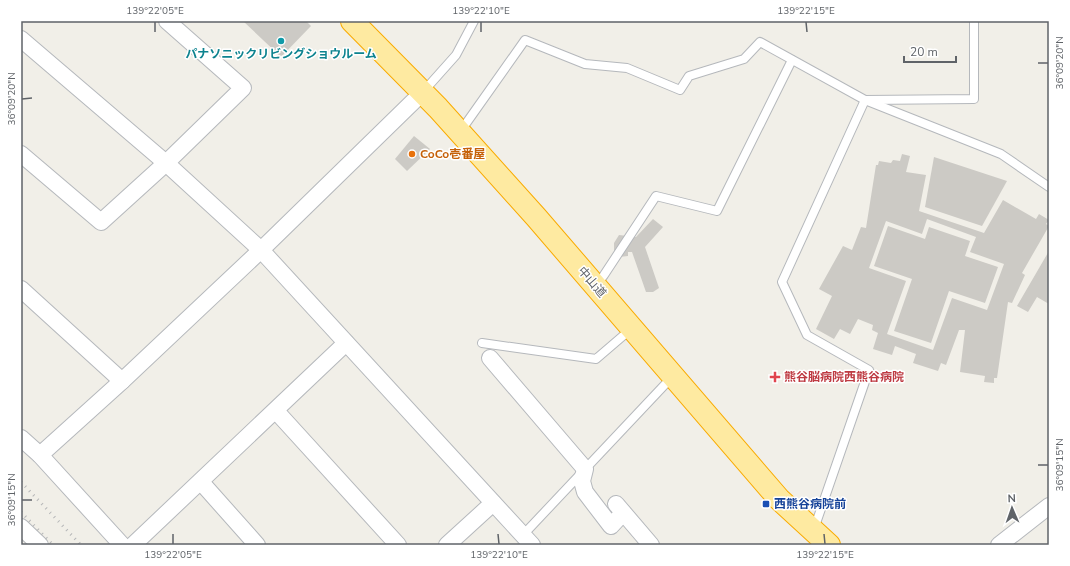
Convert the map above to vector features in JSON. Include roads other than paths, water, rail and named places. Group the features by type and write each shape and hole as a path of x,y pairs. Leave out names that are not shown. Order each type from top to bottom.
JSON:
{"highway":[{"name":"中山道","path":"352,21 438,108 536,217 779,499 829,545"}],"street":[{"path":"21,154 101,222 166,163 243,88 167,21"},
{"path":"21,39 166,163 261,250 528,540"},
{"path":"40,456 122,382 261,250 422,93"},
{"path":"21,289 122,382"},
{"path":"133,545 346,343"},
{"path":"490,358 584,468 582,481 585,492 611,526 620,509 651,545"},
{"path":"276,411 398,545"},
{"path":"21,438 40,456 122,545"},
{"path":"201,482 257,545"},
{"path":"447,545 493,503"},
{"path":"1000,545 1049,506"},
{"path":"21,527 40,545"}],"lane":[{"path":"422,93 456,55 474,21"},
{"path":"866,100 974,99 974,21"},
{"path":"460,132 524,40 585,64 627,68 680,90 689,76 744,59 760,42 866,100 1001,154 1049,187"},
{"path":"596,286 656,196 717,211 792,60"},
{"path":"814,530 869,370 807,335 782,282 866,100"},
{"path":"482,343 596,359 631,328"},
{"path":"528,540 584,468 673,376"}],"railway":[{"path":"21,482 81,545"},
{"path":"21,512 53,545"}],"place":[{"name":"パナソニックリビングショウルーム","path":"281,41"},
{"name":"CoCo壱番屋","path":"412,154"},
{"name":"熊谷脳病院西熊谷病院","path":"775,377"},
{"name":"西熊谷病院前","path":"766,504"}]}
